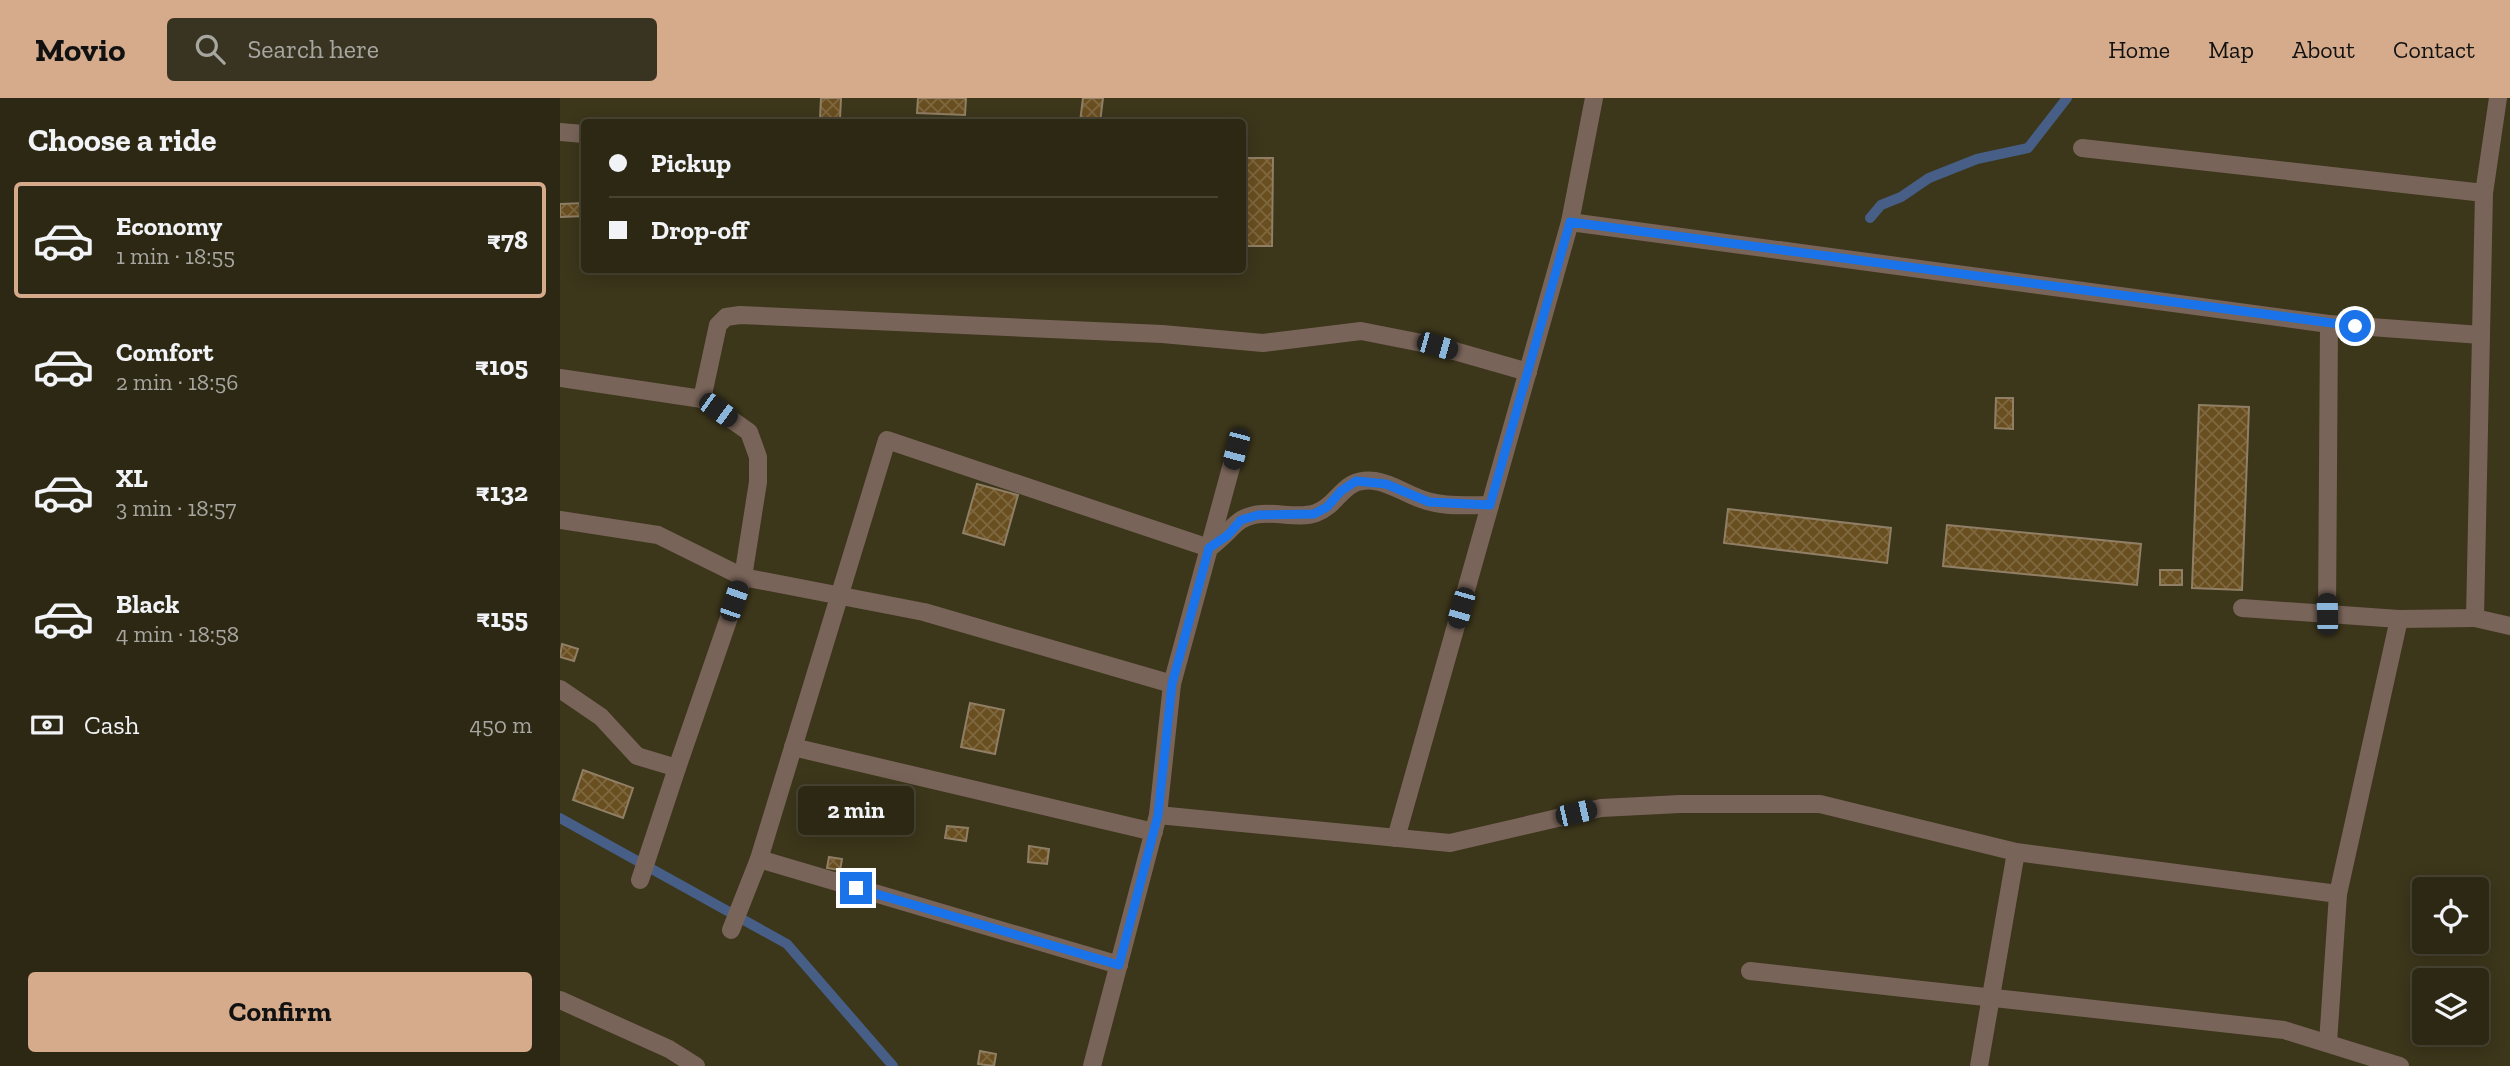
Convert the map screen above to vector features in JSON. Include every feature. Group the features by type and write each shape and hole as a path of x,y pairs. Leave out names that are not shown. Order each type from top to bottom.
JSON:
{"street":[{"path":"1396,838 1570,222 1594,98"},
{"path":"2475,618 2484,193 2498,98"},
{"path":"560,132 581,134"},
{"path":"2082,148 2484,193"},
{"path":"1570,222 2329,324 2481,335"},
{"path":"702,399 718,325 726,317 740,315 1162,334 1263,343 1361,331 1437,346 1528,372"},
{"path":"2327,614 2329,324"},
{"path":"560,378 702,399 749,432 758,457 758,482 743,577 640,880"},
{"path":"731,930 759,859 887,440 1209,548"},
{"path":"1092,1066 1156,823 1172,684 1236,449"},
{"path":"1209,548 1228,535 1241,520 1258,515 1314,514 1327,507 1341,491 1356,481 1386,484 1429,502 1490,505"},
{"path":"560,520 658,535 743,577 925,612 1172,684"},
{"path":"2242,608 2399,619 2475,618 2510,626"},
{"path":"2328,1043 2338,894 2399,619"},
{"path":"560,689 601,717 637,756 677,768"},
{"path":"793,747 1156,823 1450,843 1601,807 1820,804 2016,852 2338,894"},
{"path":"1979,1066 2016,852"},
{"path":"759,859 1119,965"},
{"path":"1750,971 2284,1030 2328,1043 2356,1060 2400,1066"},
{"path":"560,1000 668,1049 696,1066"}],"building":[{"path":"821,98 841,98 840,119 820,119"},
{"path":"918,98 966,98 965,115 917,113"},
{"path":"1083,98 1103,98 1100,119 1080,119"},
{"path":"1246,158 1273,158 1272,246 1246,246"},
{"path":"581,203 581,216 560,217 560,204"},
{"path":"1996,398 2013,398 2013,429 1995,428"},
{"path":"2199,405 2249,407 2242,590 2192,588"},
{"path":"977,484 1018,495 1004,545 963,533"},
{"path":"1728,509 1891,528 1887,563 1724,543"},
{"path":"1947,525 2141,544 2137,585 1943,566"},
{"path":"2160,570 2182,570 2182,585 2160,585"},
{"path":"562,644 578,649 574,661 560,657"},
{"path":"970,703 1004,710 995,754 961,747"},
{"path":"583,770 633,788 623,818 573,800"},
{"path":"947,826 968,828 966,841 945,838"},
{"path":"1029,846 1049,849 1047,864 1028,862"},
{"path":"829,857 842,859 840,870 827,868"},
{"path":"980,1051 996,1054 994,1066 978,1064"}],"waterway":[{"path":"1870,218 1881,205 1901,197 1929,178 1977,159 2028,148 2067,98"},
{"path":"560,818 787,944 893,1066"}],"route":[{"path":"856,888 1119,965 1158,815 1172,684 1209,548 1228,535 1241,520 1258,515 1314,514 1327,507 1341,491 1356,481 1386,484 1429,502 1490,505 1570,222 2355,326"}]}
